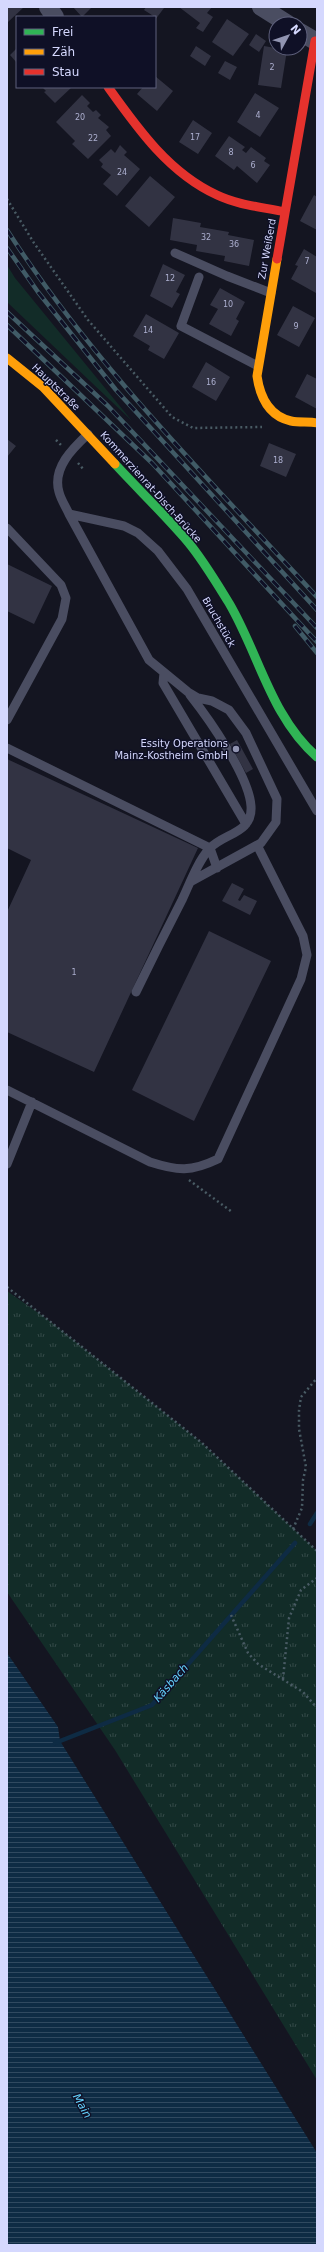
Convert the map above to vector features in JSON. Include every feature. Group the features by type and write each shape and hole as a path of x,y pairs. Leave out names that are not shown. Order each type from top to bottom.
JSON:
{"street":[{"path":"48,7 54,16"},
{"path":"261,7 275,16"},
{"name":"Zur Weißerd","path":"311,38 285,212 258,366 258,387 263,399 270,408 290,421 317,423"},
{"path":"109,88 148,141 180,173 218,195 238,202 285,212"},
{"name":"Hauptstraße","path":"7,358 43,387 88,434"},
{"name":"Kommerzienrat-Disch-Brücke","path":"88,434 188,542 208,570 241,625 284,721 295,737 317,758"}],"lane":[{"path":"175,253 227,276 271,293"},
{"path":"199,277 182,326 258,366"},
{"name":"Kommerzienrat-Disch-Brücke","path":"88,434 68,453 58,474 58,491 69,514 149,660 188,692"},
{"name":"Bruchstück","path":"69,514 124,526 138,533 158,552 188,589 317,811"},
{"path":"7,528 61,585 66,598 62,619 7,720"},
{"path":"164,673 163,684 246,824"},
{"path":"136,992 190,882 210,848 241,830 249,819 251,806 239,770 215,728 188,692"},
{"path":"188,692 198,698 212,701 229,710 246,733 277,799 276,822 261,843 190,882"},
{"path":"7,748 210,848 217,868"},
{"path":"7,1090 150,1162 175,1170 199,1168 218,1159 301,979 307,955 303,936 257,845"},
{"path":"7,1164 32,1102"}],"path":[{"path":"7,199 34,243 88,320 172,417 193,428 254,429 290,421"},
{"path":"175,1170 232,1212"},
{"path":"7,1287 202,1443 316,1551"},
{"path":"293,1529 302,1508 303,1480 306,1467 299,1429 301,1397 317,1378"},
{"path":"283,1678 289,1618 301,1590 317,1578"},
{"path":"231,1616 248,1653 258,1664 283,1678 303,1692 317,1708"}],"green space":[{"path":"7,265 15,278 132,421 7,302"},
{"path":"7,1291 47,1319 202,1443 317,1551 317,2080 115,1750 7,1592"}],"water":[{"name":"Main","path":"7,1653 58,1727 60,1741 317,2153 317,2245 7,2245"}],"building":[{"path":"7,7 24,7 7,23"},
{"path":"73,7 92,7 83,16 81,16"},
{"path":"146,7 164,8 156,19 156,16 144,10"},
{"path":"179,7 212,7 207,13 213,17 203,32 196,28 200,23"},
{"path":"227,19 249,34 233,56 212,42"},
{"path":"256,34 266,41 259,52 249,45"},
{"path":"196,46 211,56 205,66 190,56"},
{"path":"264,46 268,47 268,56 286,56 281,88 258,85"},
{"path":"16,49 16,62 10,55"},
{"path":"225,61 237,67 230,80 218,73"},
{"path":"156,77 173,91 157,111 137,94 142,88 156,88"},
{"path":"43,88 71,88 55,103 44,92 46,91"},
{"path":"255,93 279,108 260,137 237,122"},
{"path":"82,95 90,103 87,106 93,112 96,110 101,115 98,118 109,127 106,130 111,136 88,159 72,144 75,141 56,122"},
{"path":"193,120 212,133 198,154 179,142"},
{"path":"229,136 245,147 242,150 246,153 251,147 266,158 264,161 270,165 257,183 237,166 234,170 215,156"},
{"path":"120,145 127,152 124,155 140,169 117,196 103,184 111,175 101,167 103,164 99,160 111,149 115,153"},
{"path":"150,176 175,197 149,227 125,206"},
{"path":"314,195 317,197 317,230 300,221"},
{"path":"173,218 201,223 200,227 229,232 228,235 254,240 249,266 224,261 225,256 196,251 197,245 170,240"},
{"path":"304,249 317,257 316,293 291,279 298,266 295,265"},
{"path":"163,264 185,275 176,292 180,294 172,308 150,296"},
{"path":"220,288 245,302 236,319 239,321 231,336 209,324 218,309 210,305"},
{"path":"293,306 315,318 299,347 277,335"},
{"path":"146,314 179,333 164,359 148,350 150,346 133,336"},
{"path":"206,362 230,377 216,401 192,387"},
{"path":"307,374 317,379 317,409 295,397"},
{"path":"7,439 16,446 7,457"},
{"path":"269,443 296,454 286,477 260,466"},
{"path":"7,564 52,586 34,624 7,611"},
{"path":"237,740 253,769 246,773 230,744"},
{"path":"7,759 198,848 94,1072 7,1032 7,912 31,860 7,848"},
{"path":"232,883 244,889 238,900 240,901 244,895 257,901 250,915 222,901"},
{"path":"209,931 271,961 194,1121 132,1090"}],"waterway":[{"name":"Käsbach","path":"310,1524 317,1513"},
{"name":"Käsbach","path":"55,1743 152,1705 295,1543"}],"railway":[{"path":"7,230 41,280 77,328 115,374 194,465 317,597"},
{"path":"7,248 38,292 116,390 317,610"},
{"path":"7,312 108,406 317,628"},
{"path":"7,325 152,463 317,642"},
{"path":"295,626 317,653"}],"traffic: fast":[{"path":"115,464 194,549 229,603 240,623 267,684 288,723 301,741 317,757"}],"traffic: slow":[{"path":"277,259 257,376 258,384 263,398 271,410 277,415 291,421 317,423"},
{"path":"7,358 43,387 115,464"}],"traffic: jam":[{"path":"277,259 315,41"},
{"path":"109,88 143,134 169,162 184,175 200,186 225,198 285,212"}],"place":[{"name":"Essity Operations Mainz-Kostheim GmbH","path":"236,749"}]}
